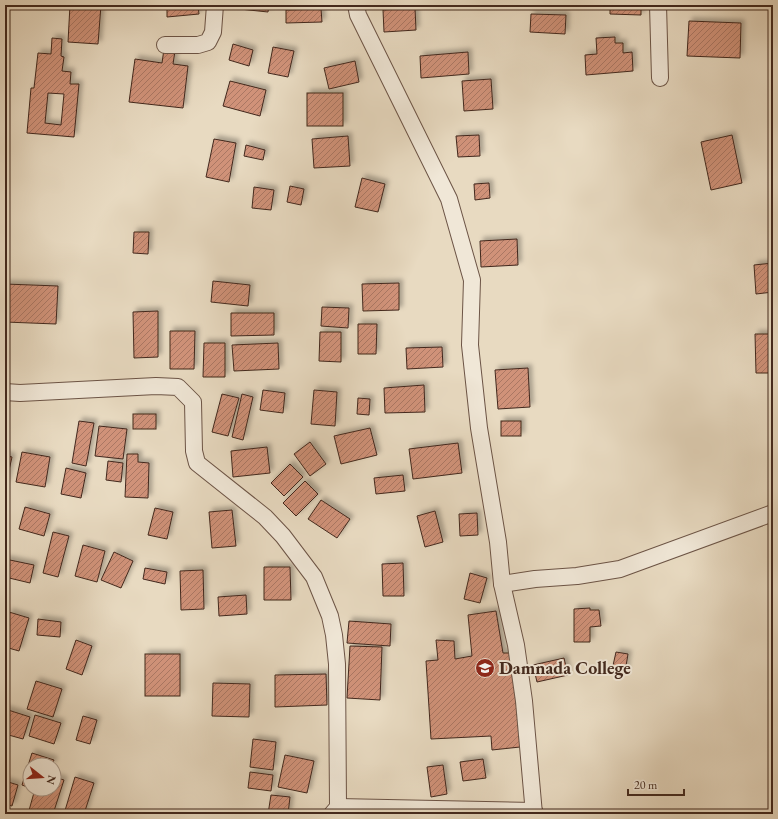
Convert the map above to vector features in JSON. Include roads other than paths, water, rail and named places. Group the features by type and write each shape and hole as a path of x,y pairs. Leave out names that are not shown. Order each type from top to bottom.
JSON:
{"street":[{"path":"165,45 198,45 208,42 213,32 215,5"},
{"path":"5,392 20,393 156,386 178,387 193,402 194,451 197,463 265,517 283,536 314,577 330,616 334,635 337,664 336,812 534,812 524,701 516,645 502,584 498,542 479,428 470,345 472,280 449,199 361,22 356,5"},
{"path":"658,5 660,78"},
{"path":"502,584 535,579 577,576 620,569 773,513"}],"place":[{"name":"Damnada College","path":"485,668"}]}
